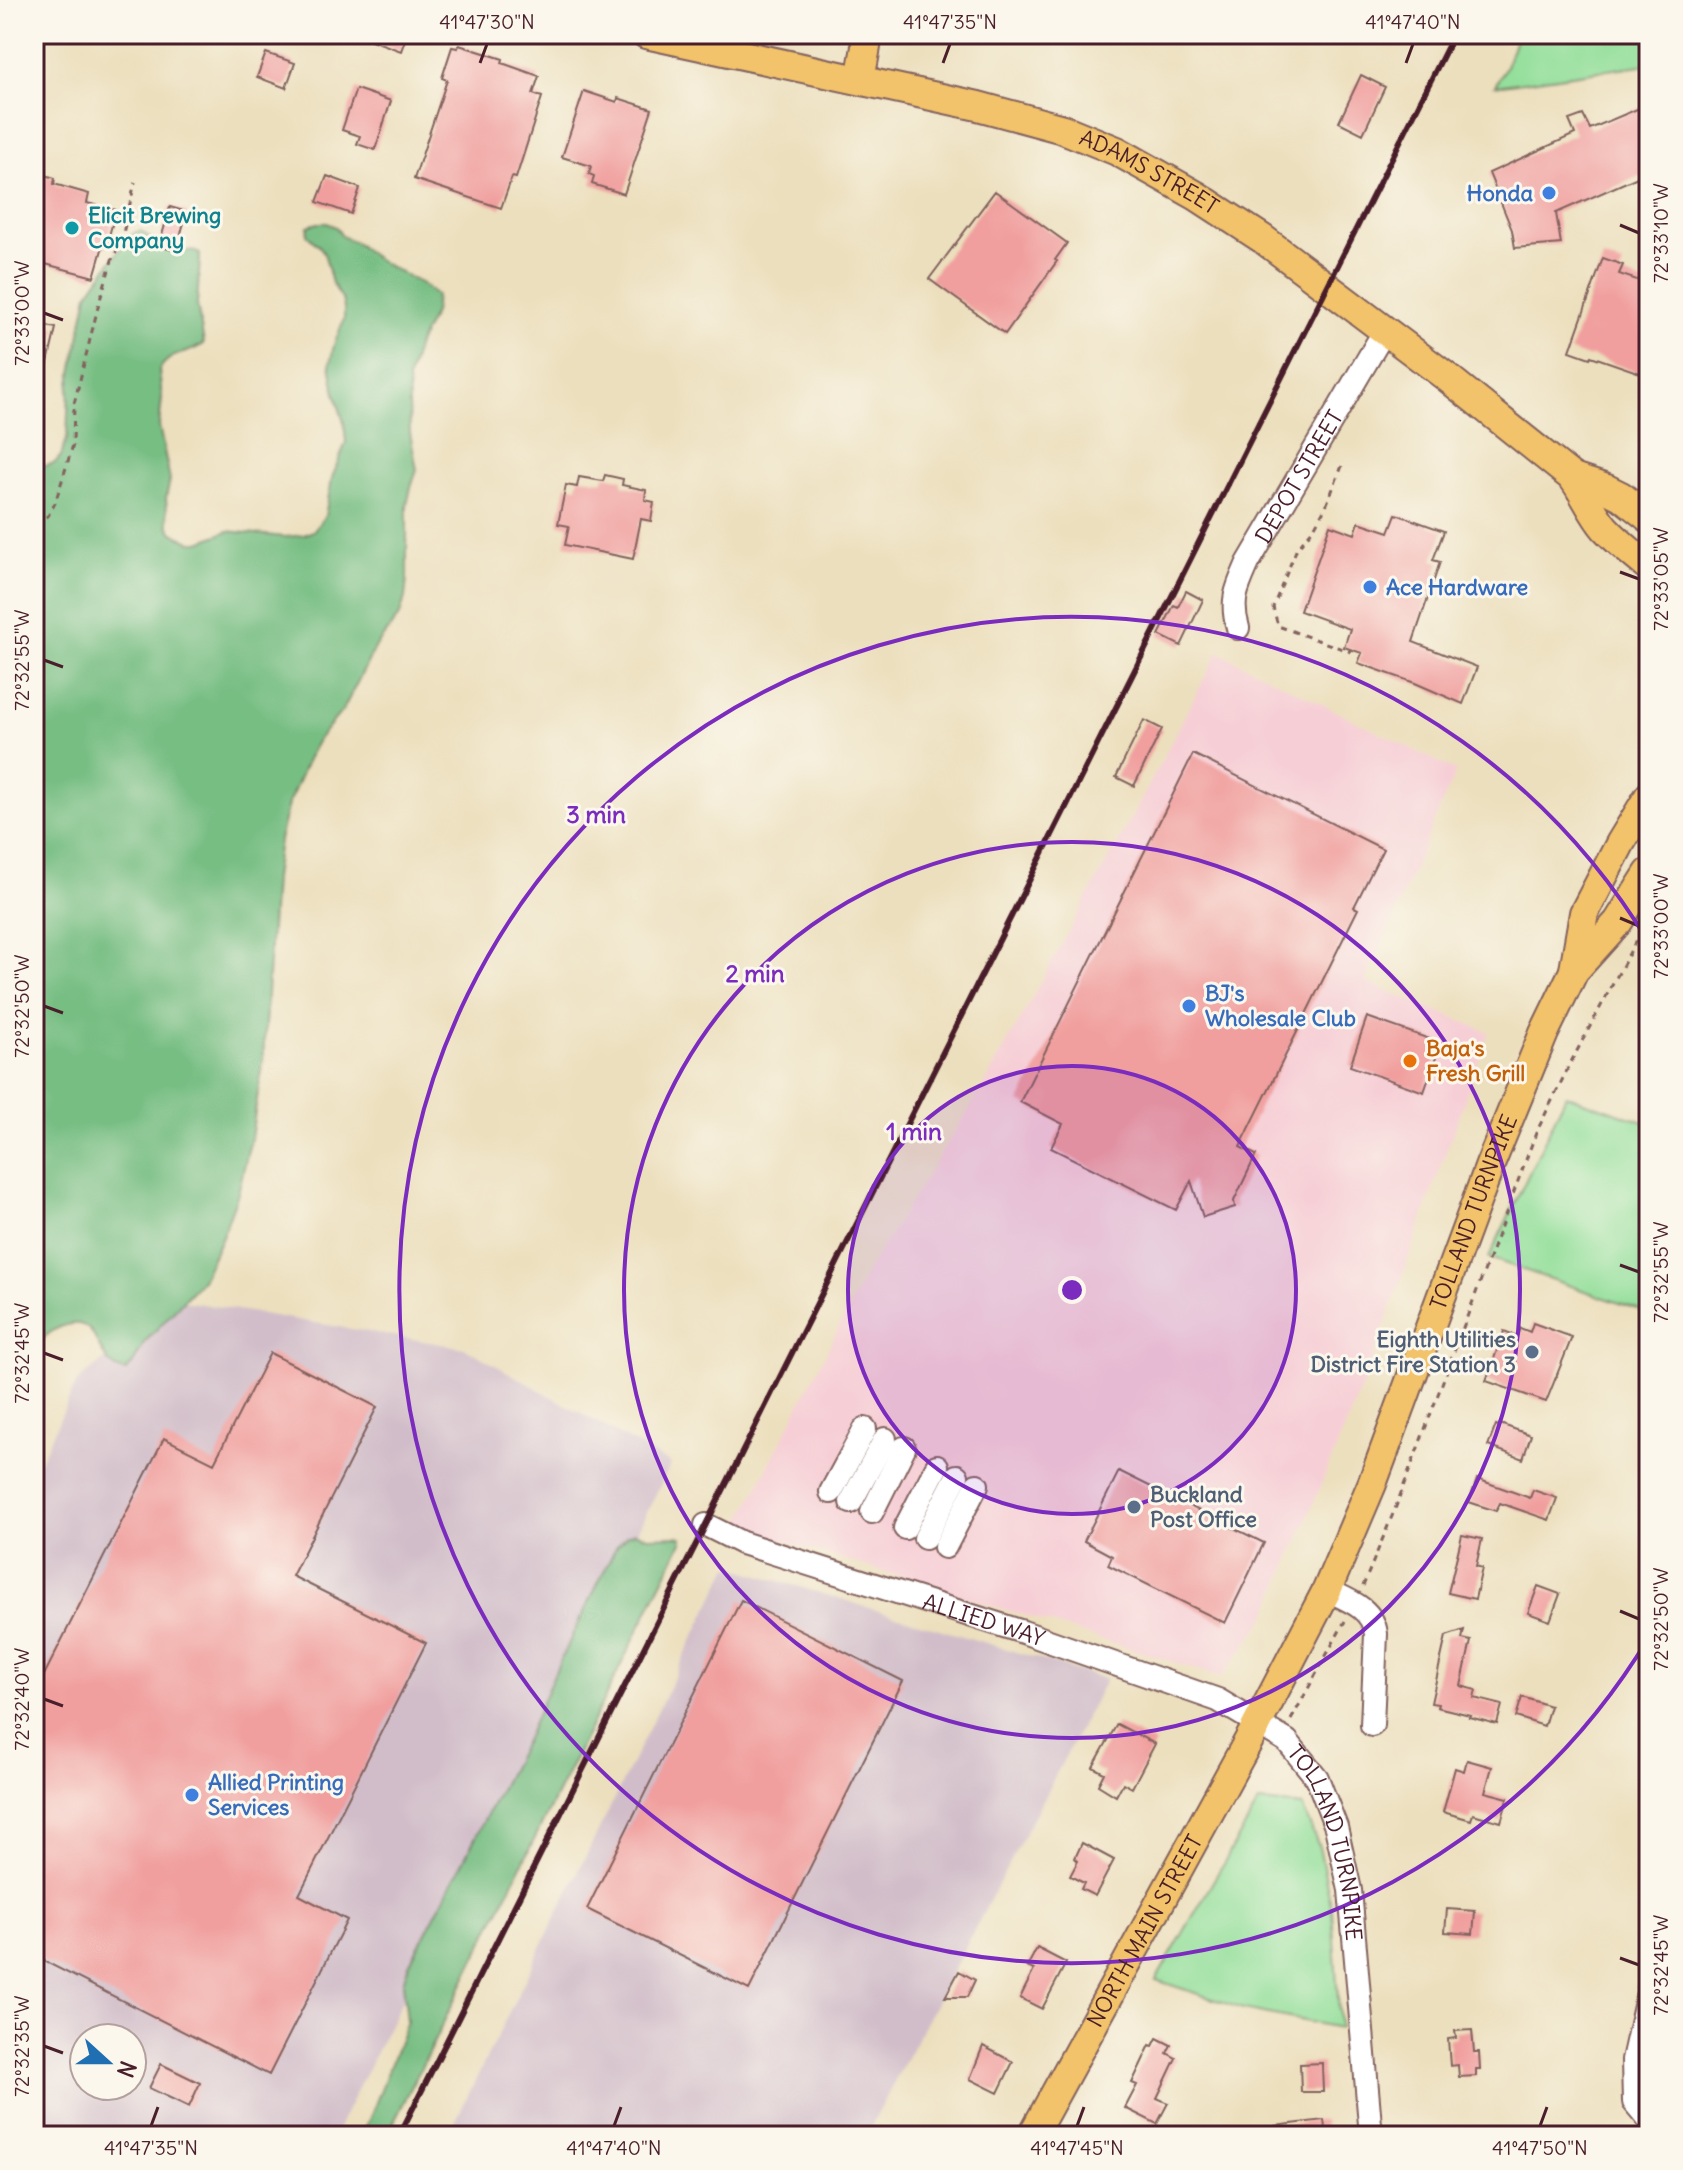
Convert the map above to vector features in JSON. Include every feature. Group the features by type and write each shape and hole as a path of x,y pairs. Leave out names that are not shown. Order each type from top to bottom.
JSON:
{"main road":[{"name":"ADAMS STREET","path":"646,34 978,106 1049,125 1117,151 1232,218 1385,330 1573,478 1606,529 1649,567"},
{"path":"860,80 865,34"},
{"name":"ADAMS STREET","path":"1573,478 1621,496 1649,518"},
{"name":"TOLLAND TURNPIKE","path":"1257,1724 1327,1590 1372,1484 1513,1107 1574,971 1584,913 1649,796"},
{"name":"TOLLAND TURNPIKE","path":"1574,971 1618,922 1649,873"},
{"name":"NORTH MAIN STREET","path":"1032,2136 1257,1724"}],"street":[{"name":"DEPOT STREET","path":"1238,628 1233,610 1237,588 1248,563 1385,330"},
{"path":"857,1505 890,1442 857,1505"},
{"path":"930,1540 962,1478 930,1540"},
{"name":"ALLIED WAY","path":"706,1525 742,1543 1023,1632 1218,1700 1257,1724"},
{"path":"1327,1590 1368,1614 1376,1629 1372,1725"},
{"name":"TOLLAND TURNPIKE","path":"1257,1724 1287,1741 1317,1778 1336,1827 1350,1890 1371,2136"},
{"path":"1649,1988 1633,2060 1634,2102 1649,2120"}],"path":[{"path":"34,520 48,516 55,503 73,445 74,404 99,303 113,257 120,246 135,182"},
{"path":"1342,466 1314,528 1297,548 1273,607 1278,626 1351,652"},
{"path":"1301,1704 1354,1604 1395,1509 1540,1125 1641,932"}],"shaded area":[{"path":"1218,652 1456,771 1365,982 1489,1032 1366,1377 1265,1619 1221,1677 738,1526 869,1268 984,1085 1139,804"},
{"path":"178,1300 465,1348 671,1464 334,2136 34,2136 34,1474 77,1382"},
{"path":"729,1566 1106,1679 866,2136 448,2136"}],"green space":[{"path":"1518,34 1649,34 1649,64 1495,86"},
{"path":"318,223 336,227 341,235 379,261 436,295 434,313 418,344 408,378 410,433 417,470 407,505 405,597 400,615 376,646 343,710 319,738 288,804 274,878 263,1060 251,1138 238,1193 202,1280 145,1342 126,1371 108,1361 89,1329 82,1325 72,1324 55,1329 34,1348 34,466 55,463 67,438 69,388 88,294 128,238 141,231 170,250 200,254 197,305 204,343 169,359 159,370 162,398 159,426 170,480 166,498 168,525 173,533 191,542 200,542 228,531 285,537 313,531 325,516 332,478 346,442 330,364 344,319 344,308 332,283 325,256 307,235 308,226"},
{"path":"1566,1095 1649,1124 1649,1313 1489,1258"},
{"path":"634,1532 648,1537 681,1537 682,1542 387,2136 359,2136 370,2118 407,2021 403,1982 409,1964 526,1739 616,1547"},
{"path":"1259,1802 1302,1806 1319,1847 1332,1910 1340,2028 1243,2009 1156,1980"}],"building":[{"path":"361,34 407,34 401,51"},
{"path":"459,45 503,59 502,63 539,76 533,94 542,97 516,178 512,177 501,208 414,179 447,80 442,78 452,47 458,48"},
{"path":"266,53 295,63 286,88 257,77"},
{"path":"1361,75 1385,87 1363,134 1339,122"},
{"path":"356,89 391,101 375,150 357,144 360,136 342,130"},
{"path":"584,91 652,109 624,194 592,184 594,176 589,174 591,166 562,157"},
{"name":"Honda","path":"1649,104 1649,172 1556,213 1561,244 1515,248 1512,230 1489,173 1575,134 1569,120 1583,115 1590,129"},
{"name":"Elicit Brewing Company","path":"38,173 55,178 54,184 89,194 87,203 116,210 94,277 34,261 34,186"},
{"path":"327,176 360,188 351,214 317,202"},
{"path":"995,191 1067,243 1005,334 929,279"},
{"path":"170,207 187,212 176,251 159,246"},
{"path":"1603,258 1623,265 1619,274 1649,284 1649,346 1640,373 1570,351"},
{"path":"34,323 56,328 40,397 34,396"},
{"path":"605,475 623,479 622,485 646,490 645,500 654,502 651,521 641,519 633,559 565,545 569,526 558,524 566,485 577,487 579,477 603,481"},
{"name":"Ace Hardware","path":"1396,514 1444,531 1433,560 1440,562 1413,642 1477,667 1463,704 1358,663 1362,653 1344,647 1350,629 1300,611 1330,525 1355,534 1359,522 1389,532"},
{"path":"1186,591 1203,600 1181,646 1159,635 1174,605 1178,607"},
{"path":"1144,720 1162,729 1134,786 1116,777"},
{"name":"BJ's Wholesale Club","path":"1193,754 1383,849 1354,907 1358,909 1240,1147 1256,1155 1234,1201 1235,1207 1203,1217 1191,1181 1176,1210 1051,1148 1063,1124 1020,1102"},
{"path":"1367,1017 1441,1043 1424,1092 1350,1066"},
{"name":"Eighth Utilities District Fire Station 3","path":"1533,1323 1572,1337 1546,1402 1486,1381 1504,1331 1517,1336 1520,1328 1530,1332"},
{"name":"Allied Printing Services","path":"270,1353 377,1407 292,1576 426,1643 299,1895 347,1920 269,2075 34,1956 34,1695 164,1438 214,1463"},
{"path":"1496,1425 1531,1435 1523,1459 1488,1446"},
{"path":"1119,1471 1264,1543 1225,1623 1108,1565 1112,1556 1084,1541"},
{"path":"1477,1479 1530,1498 1533,1490 1557,1498 1549,1520 1500,1503 1496,1511 1469,1502"},
{"path":"1462,1535 1482,1539 1476,1566 1482,1568 1475,1599 1448,1593"},
{"path":"1538,1586 1560,1594 1550,1621 1528,1613"},
{"path":"741,1600 903,1681 749,1990 587,1909"},
{"path":"1464,1630 1462,1639 1471,1641 1461,1686 1476,1690 1474,1698 1502,1705 1497,1724 1431,1703 1446,1636"},
{"path":"1522,1697 1550,1706 1544,1726 1516,1717"},
{"path":"1117,1724 1155,1744 1132,1788 1123,1783 1116,1796 1098,1785 1104,1773 1093,1767"},
{"path":"1467,1760 1492,1767 1485,1792 1508,1798 1501,1822 1473,1814 1471,1820 1443,1812 1455,1768 1464,1771"},
{"path":"1082,1843 1114,1860 1095,1896 1081,1889 1084,1883 1070,1876"},
{"path":"1447,1909 1475,1911 1473,1934 1445,1932"},
{"path":"1037,1948 1066,1963 1042,2009 1020,1998 1034,1970 1027,1967"},
{"path":"959,1971 975,1980 967,1997 945,1997"},
{"path":"1472,2030 1474,2052 1479,2052 1480,2069 1476,2069 1476,2076 1459,2077 1458,2065 1450,2066 1448,2039 1456,2038 1455,2031"},
{"path":"1157,2038 1171,2045 1167,2053 1176,2058 1157,2098 1168,2103 1157,2124 1125,2108 1137,2085 1132,2083 1150,2045 1153,2046"},
{"path":"983,2046 1013,2062 998,2093 970,2079"},
{"path":"1322,2063 1323,2092 1301,2092 1300,2064"},
{"path":"161,2064 200,2083 189,2107 149,2088"},
{"path":"1324,2120 1326,2136 1275,2136 1275,2126"}],"railway":[{"path":"399,2136 1454,34"}],"place":[{"name":"Honda","path":"1549,193"},
{"name":"Elicit Brewing Company","path":"72,228"},
{"name":"Ace Hardware","path":"1370,587"},
{"name":"BJ's Wholesale Club","path":"1189,1006"},
{"name":"Baja's Fresh Grill","path":"1410,1061"},
{"name":"Eighth Utilities District Fire Station 3","path":"1532,1352"},
{"name":"Buckland Post Office","path":"1134,1507"},
{"name":"Allied Printing Services","path":"192,1795"}]}
